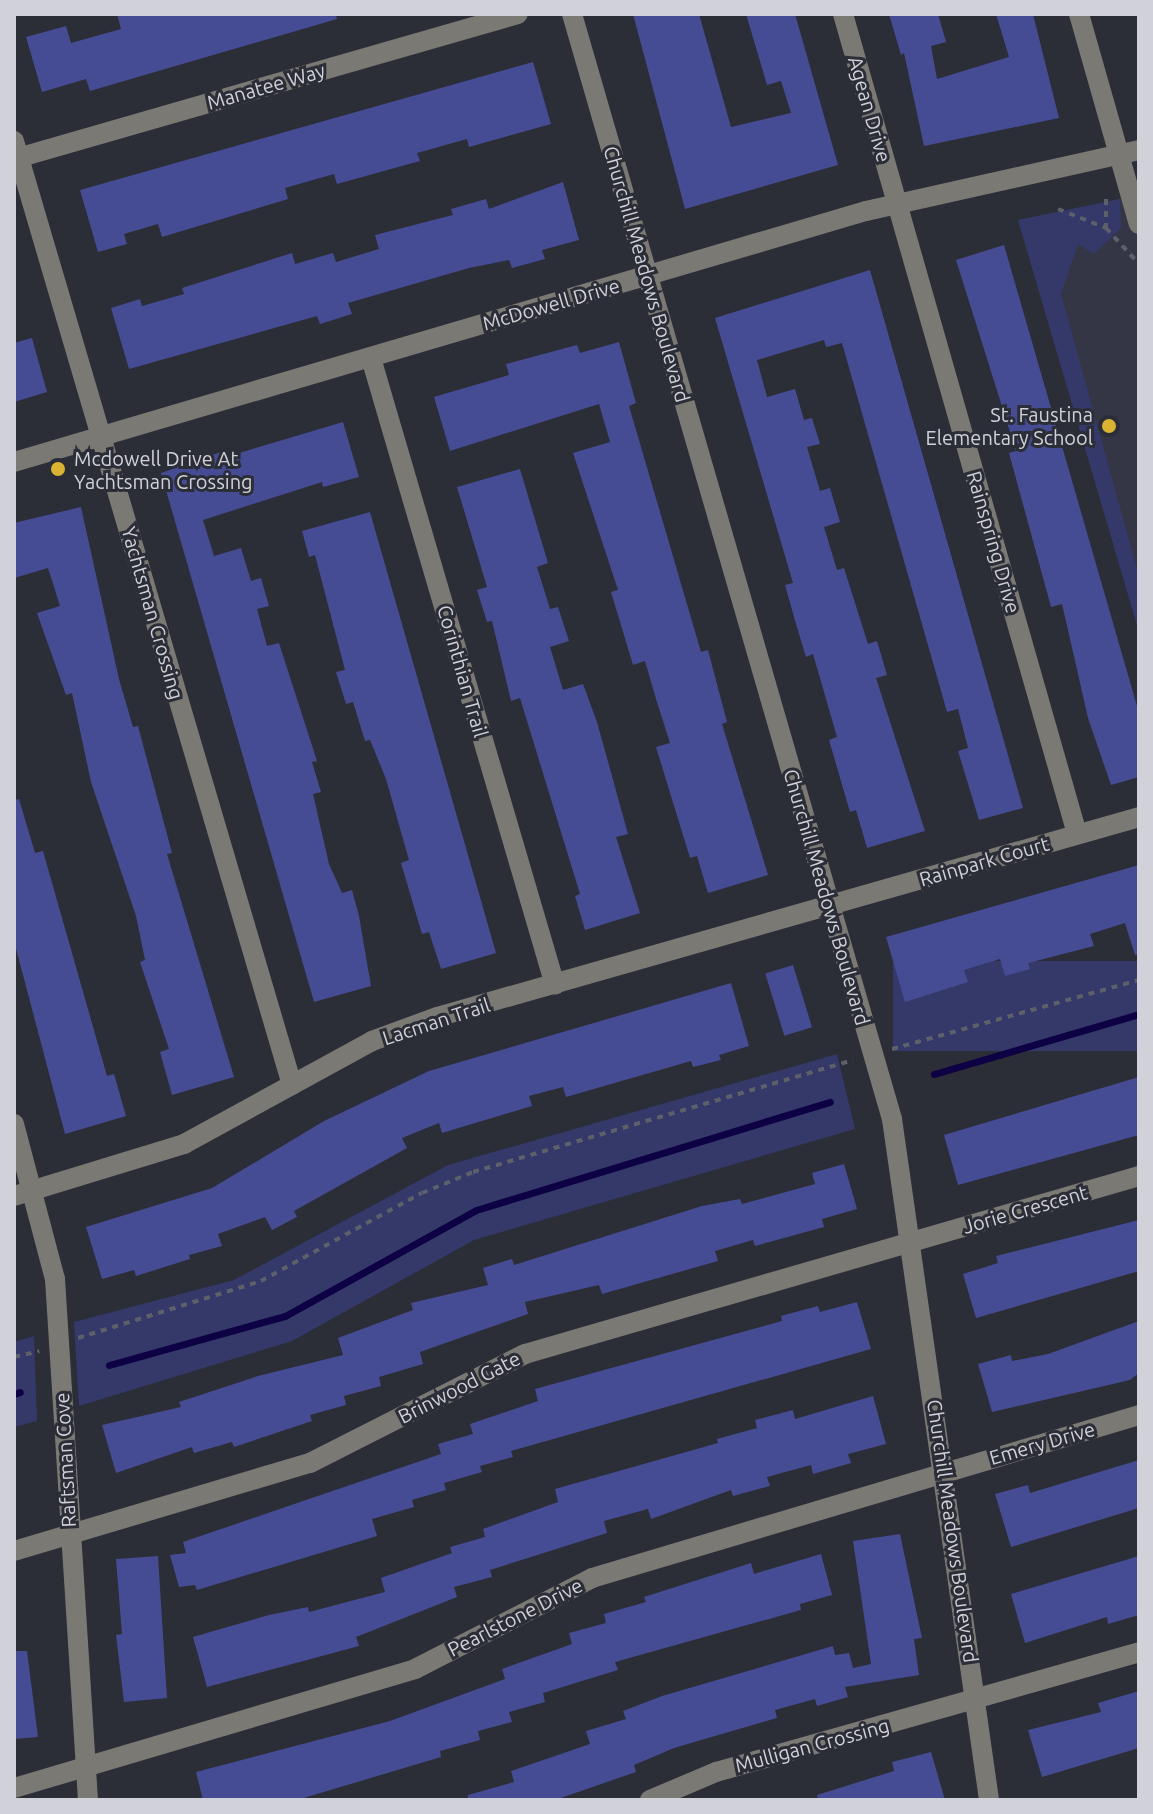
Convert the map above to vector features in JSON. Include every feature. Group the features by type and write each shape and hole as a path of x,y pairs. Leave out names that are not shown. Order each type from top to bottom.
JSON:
{"street":[{"name":"Manatee Way","path":"16,152 518,14"},
{"name":"Churchill Meadows Boulevard","path":"572,14 892,1119 945,1473 989,1800"},
{"name":"Agean Drive","path":"843,14 898,204"},
{"path":"1079,14 1130,152 1139,224"},
{"name":"Yachtsman Crossing","path":"16,152 292,1085"},
{"name":"McDowell Drive","path":"14,462 898,204 1130,152"},
{"name":"Rainspring Drive","path":"898,204 1077,834"},
{"name":"Corinthian Trail","path":"371,358 555,985"},
{"name":"Rainpark Court","path":"830,905 1139,817"},
{"name":"Lacman Trail","path":"24,1193 184,1144 398,1030 830,905"},
{"name":"Raftsman Cove","path":"14,1124 24,1193 55,1279 88,1800"},
{"name":"Jorie Crescent","path":"911,1241 1139,1176"},
{"name":"Brinwood Gate","path":"14,1551 310,1463 525,1354 911,1241"},
{"name":"Emery Drive","path":"945,1473 1139,1415"},
{"name":"Pearlstone Drive","path":"14,1788 415,1669 592,1578 945,1473"},
{"path":"977,1700 1139,1652"},
{"name":"Mulligan Crossing","path":"650,1800 716,1772 977,1700"}],"path":[{"path":"1106,199 1106,228"},
{"path":"1058,209 1106,228 1139,264"},
{"path":"889,1050 1139,980"},
{"path":"14,1357 261,1281 422,1193 473,1172 858,1059"}],"shaded area":[{"name":"St. Faustina Elementary School","path":"1139,195 1139,632 1018,220"},
{"path":"1120,199 1121,228 1094,254 1078,244 1061,294 1139,576 1139,632 1018,220"},
{"path":"893,961 1139,961 1139,1051 893,1051"},
{"path":"837,1054 855,1129 474,1240 292,1341 79,1406 74,1322 234,1280 448,1165"},
{"path":"34,1336 37,1421 14,1427 14,1342"}],"building":[{"path":"117,14 336,14 337,19 90,91 86,79 42,92 26,37 66,26 71,43 121,29"},
{"path":"633,14 699,14 731,127 791,113 781,81 767,85 746,14 795,14 838,165 685,209"},
{"path":"889,14 938,14 946,42 931,46 937,79 1009,57 996,14 1033,14 1059,118 924,146 904,53 901,55"},
{"path":"533,62 551,124 469,147 467,139 417,153 420,161 337,184 334,174 285,188 288,199 162,237 158,224 124,234 127,244 98,252 80,190"},
{"path":"563,182 579,240 542,250 545,259 512,268 509,260 469,268 348,303 352,314 320,324 317,316 129,369 111,308 140,299 142,306 184,294 182,288 292,253 295,264 333,253 336,262 379,249 375,235 453,215 451,209 486,199 489,209"},
{"path":"1004,245 1139,713 1139,777 1111,785 1088,718 1062,604 1051,607 1009,453 1016,451 956,260"},
{"path":"870,270 1023,808 979,820 958,751 968,748 958,709 947,712 842,343 826,347 824,340 757,360 767,397 795,389 804,420 812,418 820,444 807,447 820,491 830,488 840,522 824,527 837,570 844,568 868,644 877,641 887,675 876,678 925,831 867,848 856,810 850,812 829,740 837,737 813,654 806,657 796,624 785,585 793,583 715,318"},
{"path":"32,338 47,392 14,402 14,343"},
{"path":"619,342 636,403 629,406 701,652 708,650 727,722 722,724 768,875 708,893 697,856 690,858 656,747 670,743 645,661 633,665 611,592 618,590 573,453 610,442 599,404 450,451 434,397 509,375 506,364 577,345 580,353"},
{"path":"343,422 359,477 323,487 322,482 203,520 214,556 241,548 251,581 261,578 269,606 257,609 267,646 279,643 317,761 312,762 321,792 313,794 329,864 342,893 352,890 359,916 371,986 314,1002 161,473 224,451 226,457"},
{"path":"520,469 548,563 537,567 550,609 558,607 569,641 550,647 563,690 583,684 597,722 628,834 616,837 640,913 585,930 575,896 580,894 520,698 511,701 492,621 487,622 477,590 487,587 457,487"},
{"path":"81,507 119,679 133,727 138,726 172,853 167,854 234,1077 172,1095 160,1052 169,1049 140,962 145,960 136,916 91,782 72,693 66,695 37,613 60,606 48,568 14,578 14,523"},
{"path":"370,512 496,953 441,969 429,932 422,934 401,863 409,860 386,779 370,740 365,741 353,702 346,704 336,672 345,670 315,555 309,557 302,531"},
{"path":"19,799 35,853 43,851 107,1076 114,1074 126,1116 65,1134 14,941 14,800"},
{"path":"1139,865 1139,954 1135,955 1125,923 1090,934 1094,946 1028,963 1030,969 1005,976 1000,959 964,970 968,982 905,1002 886,937"},
{"path":"793,965 812,1027 784,1036 765,973"},
{"path":"731,983 749,1046 719,1055 721,1060 693,1067 691,1061 566,1097 563,1087 529,1096 532,1106 442,1133 439,1123 402,1138 407,1148 294,1211 297,1217 272,1230 265,1217 218,1234 222,1246 189,1255 190,1259 136,1276 134,1270 102,1279 86,1227 212,1188 324,1121 429,1071"},
{"path":"1139,1077 1139,1135 958,1185 944,1135"},
{"path":"844,1164 857,1209 822,1219 824,1227 755,1246 753,1240 715,1251 718,1261 602,1294 599,1285 525,1302 528,1314 420,1352 423,1364 379,1377 381,1386 344,1396 346,1405 310,1415 312,1421 234,1447 232,1442 194,1453 192,1447 116,1473 102,1425 181,1407 179,1402 258,1376 343,1355 338,1338 413,1310 411,1303 488,1285 483,1268 512,1259 514,1265 702,1206 740,1199 742,1204 815,1184 812,1173"},
{"path":"1139,1220 1139,1271 976,1318 963,1274 998,1263 996,1256"},
{"path":"857,1302 871,1349 511,1451 513,1457 480,1466 482,1472 444,1483 446,1490 412,1500 414,1507 372,1519 377,1536 197,1590 195,1585 179,1587 170,1555 186,1553 183,1542 441,1454 438,1444 473,1434 470,1424 538,1401 535,1389 782,1321 781,1316 818,1306 820,1312"},
{"path":"1139,1321 1139,1373 1130,1380 992,1412 978,1364 1011,1355 1012,1361 1048,1354"},
{"path":"873,1396 886,1444 848,1454 851,1463 813,1474 811,1465 767,1477 770,1486 733,1496 731,1490 651,1519 648,1509 604,1521 607,1533 490,1570 492,1577 454,1587 457,1597 356,1637 359,1646 207,1687 193,1637 269,1615 308,1607 309,1612 385,1592 381,1578 452,1553 450,1547 485,1537 483,1529 558,1502 555,1489 718,1443 717,1439 757,1428 755,1420 793,1410 795,1419"},
{"path":"1139,1460 1139,1508 1011,1547 995,1494 1028,1485 1030,1493"},
{"path":"900,1534 922,1638 914,1639 919,1675 845,1687 848,1697 817,1706 815,1699 775,1710 777,1718 674,1748 634,1765 636,1772 555,1800 468,1800 468,1795 514,1782 511,1771 590,1744 586,1731 626,1719 623,1711 662,1696 833,1646 835,1655 849,1653 853,1668 871,1664 853,1541"},
{"path":"821,1554 832,1595 800,1604 801,1610 615,1662 618,1670 543,1693 545,1702 509,1712 512,1722 478,1731 480,1740 440,1751 441,1757 297,1800 203,1800 196,1772 390,1721 505,1679 502,1669 572,1644 569,1633 606,1623 604,1614 646,1602 644,1597 751,1563 754,1574"},
{"path":"158,1556 167,1698 124,1702 116,1635 122,1634 116,1559"},
{"path":"1139,1556 1139,1615 1108,1624 1107,1617 1025,1643 1011,1594"},
{"path":"14,1651 27,1651 38,1737 14,1739"},
{"path":"1139,1691 1139,1748 1042,1777 1028,1730 1101,1712 1098,1703"},
{"path":"931,1752 945,1800 818,1800 817,1795 894,1771 892,1762"}],"waterway":[{"path":"934,1074 1139,1014"},
{"path":"109,1365 285,1316 476,1210 830,1102"},
{"path":"14,1394 20,1392"}],"place":[{"name":"St. Faustina Elementary School","path":"1109,426"},
{"name":"Mcdowell Drive At Yachtsman Crossing","path":"58,469"}]}
